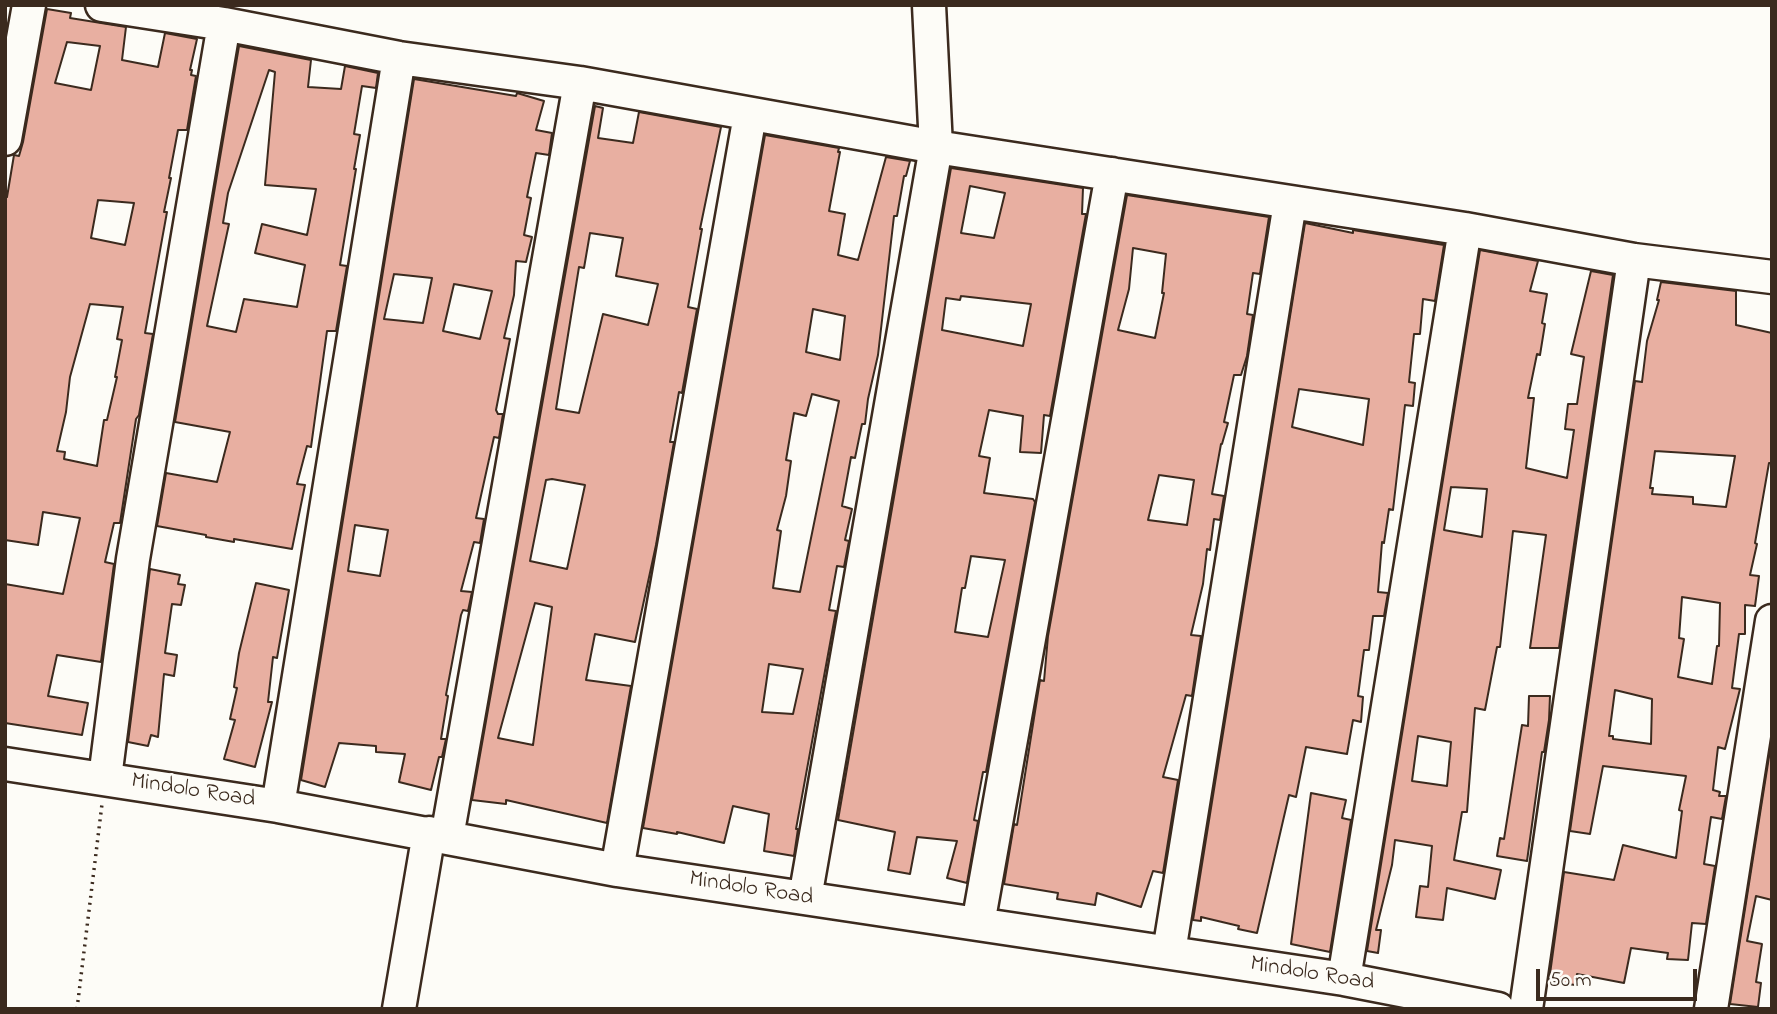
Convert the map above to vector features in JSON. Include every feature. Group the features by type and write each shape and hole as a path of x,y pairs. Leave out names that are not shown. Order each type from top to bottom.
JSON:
{"street":[{"path":"5,139 29,5"},
{"path":"102,5 224,24 399,58 580,83 936,147 1465,229 1634,260 1772,277"},
{"path":"805,898 936,147 929,5"},
{"path":"105,778 132,559 224,24"},
{"path":"278,806 399,58"},
{"path":"399,1009 438,836 580,83"},
{"path":"617,870 750,115"},
{"path":"978,924 1112,174"},
{"path":"1168,952 1290,203"},
{"path":"1344,979 1465,229"},
{"path":"1526,1009 1634,260"},
{"path":"1711,1009 1772,621"},
{"name":"Mindolo Road","path":"5,764 278,806 617,870 1344,979 1498,1009"}],"path":[{"path":"77,1009 105,778"}],"building":[{"path":"47,9 71,13 70,18 126,27 122,60 158,67 165,33 197,39 190,70 191,75 196,76 187,130 178,130 164,212 167,212 145,333 153,334 139,415 136,419 120,523 114,523 105,562 114,564 101,662 57,655 48,696 88,703 82,735 5,723 5,584 63,594 80,518 43,512 38,545 5,540 5,197 14,155 19,156","holes":["67,42 100,46 91,90 55,83","98,200 134,203 125,245 91,238","90,304 123,307 117,339 122,340 117,377 107,420 104,420 97,466 64,459 65,452 57,451 66,412 70,377"]},
{"path":"239,46 311,60 308,87 341,89 345,66 378,73 376,88 362,86 354,134 360,135 356,169 340,265 347,266 336,331 327,331 311,447 307,446 297,484 305,485 292,549 234,539 234,542 157,526 166,473 217,482 230,432 175,422","holes":["269,70 275,72 265,185 316,189 307,235 262,224 255,253 305,265 297,307 244,299 236,332 207,326 229,224 223,223 228,193"]},
{"path":"414,79 516,96 517,93 544,101 536,130 552,133 549,155 536,153 527,197 531,198 524,235 532,237 526,262 516,261 514,295 504,338 510,339 496,410 498,414 503,414 499,438 494,437 476,518 484,519 480,543 474,542 461,591 472,592 468,611 463,610 461,615 446,695 448,696 441,739 446,739 431,790 399,782 405,754 376,752 376,746 339,743 325,787 301,780","holes":["394,274 432,278 423,323 384,319","454,284 492,291 480,339 443,331","355,525 388,530 380,576 348,571"]},
{"path":"595,106 603,108 598,138 633,143 639,112 721,127 700,229 688,307 697,309 670,442 674,442 656,545 635,642 595,634 586,680 631,686 607,823 506,800 506,804 472,800","holes":["590,233 623,238 616,276 658,284 648,325 603,314 579,413 556,409 579,267 584,268","546,480 585,485 567,569 530,561","535,603 552,607 533,745 498,738"]},
{"path":"765,135 839,148 829,211 845,214 838,255 858,260 886,157 910,161 904,176 897,216 894,216 878,355 865,424 862,424 855,458 851,457 842,506 852,509 845,540 849,541 844,567 837,566 829,610 836,611 796,829 794,856 764,851 769,814 733,806 724,843 677,832 643,828","holes":["813,309 845,316 840,360 806,352","812,394 839,401 800,592 773,588 781,531 777,530 786,496 791,461 786,460 794,413 806,416","769,664 803,669 793,714 762,712"]},
{"path":"951,168 1083,188 1082,214 1086,214 1050,416 1044,415 1041,453 1020,452 1023,416 989,410 979,456 990,458 984,493 1033,499 1035,502 986,772 983,772 974,820 978,821 967,883 947,878 957,841 917,837 910,874 888,870 895,832 838,820","holes":["970,186 1005,193 994,238 961,233","961,296 1031,304 1023,346 942,330 946,298 960,300","971,556 1005,560 988,637 955,632 962,588 965,588"]},
{"path":"1127,195 1269,217 1260,274 1253,273 1247,314 1253,315 1247,356 1241,375 1234,375 1224,422 1228,423 1221,444 1212,494 1224,496 1220,520 1214,519 1210,550 1207,549 1203,584 1191,635 1201,636 1192,696 1186,695 1163,777 1178,780 1163,873 1153,871 1141,907 1097,893 1095,905 1057,899 1058,893 1004,884 1014,824 1017,825 1040,680 1044,681 1048,636","holes":["1133,248 1166,254 1164,293 1155,338 1118,330 1129,289","1159,475 1194,480 1187,525 1148,520"]},
{"path":"1305,223 1353,233 1353,230 1444,245 1435,301 1423,299 1420,334 1414,334 1409,382 1415,383 1413,406 1405,405 1393,510 1389,509 1384,543 1382,542 1378,592 1388,593 1384,616 1373,616 1369,650 1364,650 1358,696 1363,697 1361,722 1353,720 1347,754 1306,747 1296,797 1289,795 1257,933 1201,917 1201,921 1193,920","holes":["1299,389 1369,399 1363,445 1292,427"]},
{"path":"1480,250 1538,261 1530,291 1547,294 1540,355 1537,354 1528,398 1534,398 1526,468 1567,478 1574,430 1565,429 1568,404 1577,404 1584,357 1571,354 1591,271 1613,275 1559,648 1530,648 1546,535 1513,531 1500,647 1497,647 1485,710 1475,708 1467,812 1462,812 1454,860 1501,870 1495,899 1447,888 1443,920 1416,917 1420,886 1428,887 1432,846 1395,840 1392,865 1376,930 1381,930 1378,953 1367,951","holes":["1451,487 1487,489 1482,537 1444,530","1418,736 1451,742 1447,786 1412,781"]},
{"path":"1661,282 1736,291 1736,325 1772,333 1772,463 1769,463 1750,575 1759,576 1755,606 1745,605 1745,634 1739,634 1732,688 1740,689 1725,749 1718,747 1713,790 1720,792 1719,796 1726,796 1722,819 1711,817 1704,864 1715,866 1706,924 1692,923 1688,960 1667,959 1668,953 1631,948 1624,983 1577,974 1575,985 1549,981 1564,872 1614,880 1623,845 1676,858 1682,811 1679,810 1686,776 1603,766 1590,834 1570,831 1635,381 1642,382 1647,341","holes":["1655,451 1735,456 1726,507 1693,504 1693,497 1652,494 1653,488 1650,488","1682,597 1720,603 1719,646 1712,684 1678,677 1684,639 1679,638","1615,690 1652,699 1651,744 1613,739 1613,736 1609,736"]},
{"path":"150,569 180,575 178,584 185,585 181,605 172,604 165,653 177,655 174,676 164,674 158,737 151,735 148,746 128,742"},
{"path":"256,583 289,590 277,658 273,657 268,702 272,702 255,767 224,759 235,720 230,719 237,688 234,687 239,653"},
{"path":"1529,696 1550,696 1549,720 1527,861 1497,856 1500,838 1504,839 1522,725 1528,726"},
{"path":"1771,744 1772,900 1756,896 1747,941 1762,944 1756,982 1761,983 1758,1007 1730,1004"},
{"path":"1311,793 1346,800 1342,818 1351,820 1330,952 1291,944"}]}
